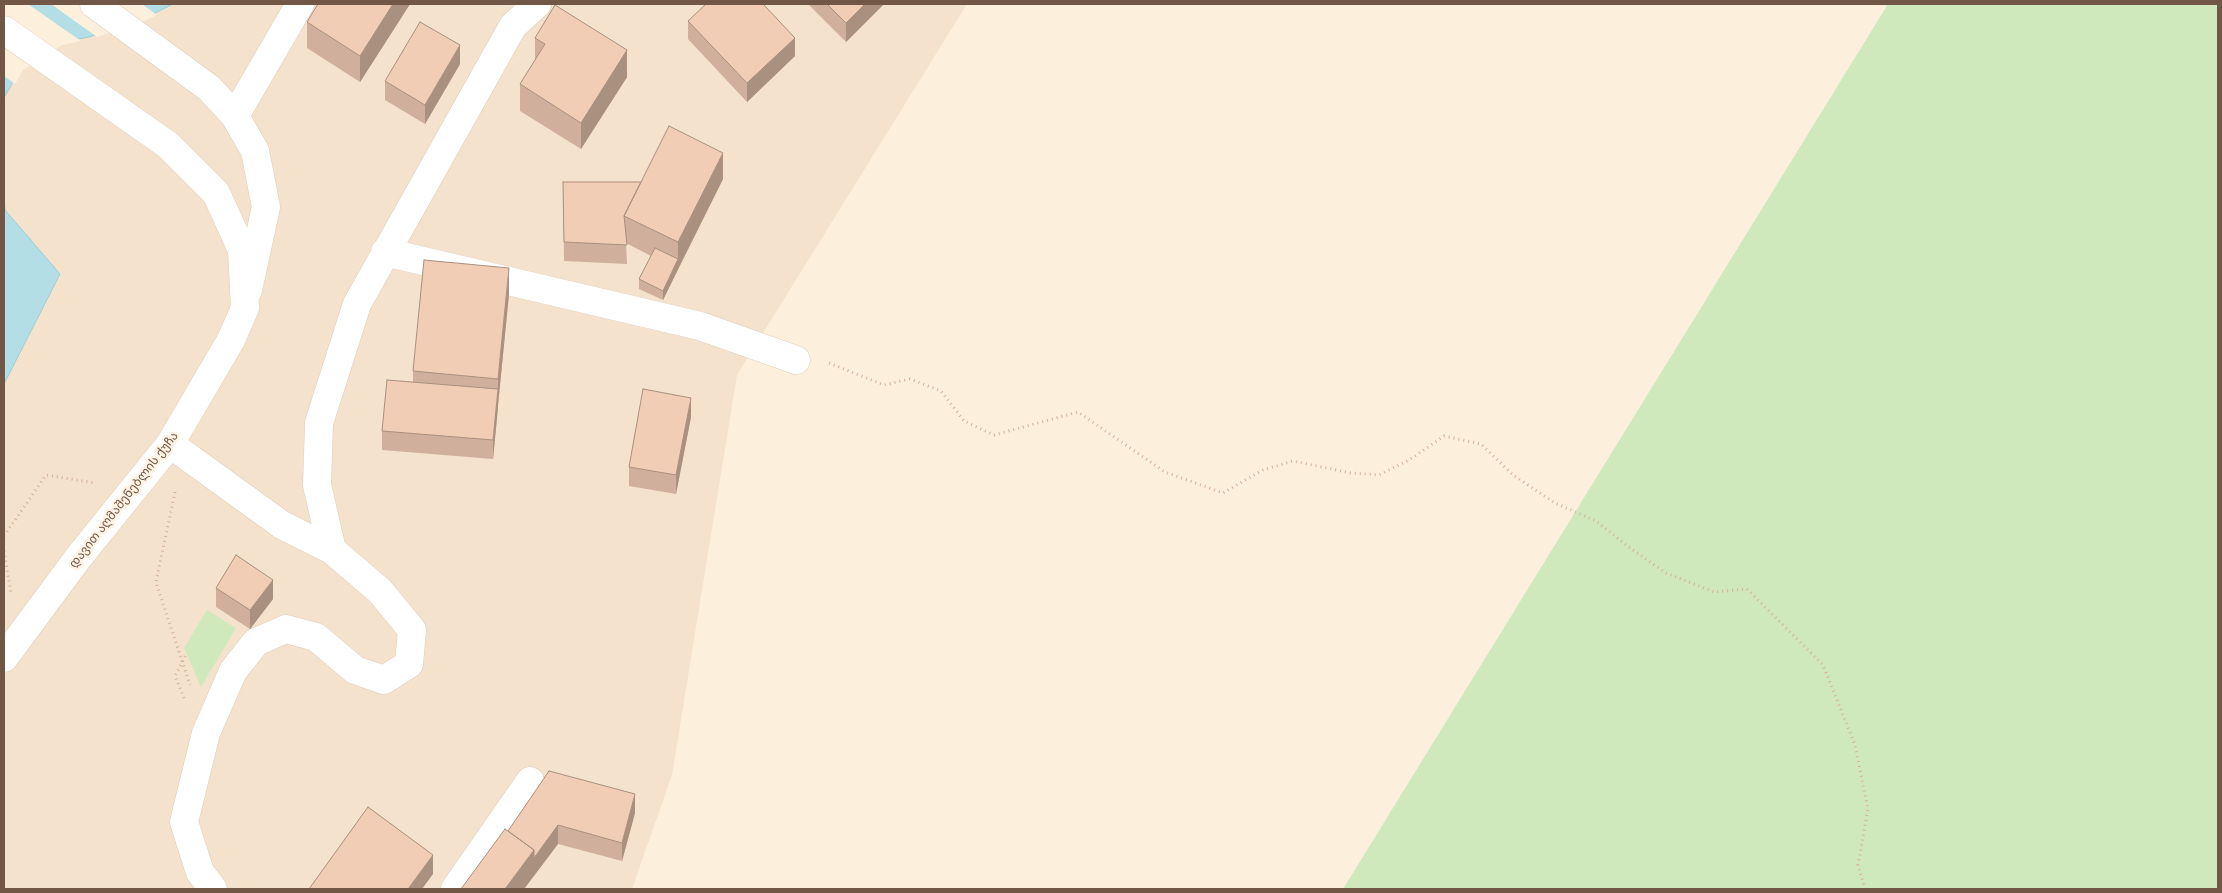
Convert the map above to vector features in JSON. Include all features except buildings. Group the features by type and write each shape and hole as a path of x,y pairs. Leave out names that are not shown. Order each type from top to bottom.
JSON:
{"street":[{"name":"დავით აღმაშენებლის ქუჩა","path":"4,658 78,558 177,449 245,308 266,207 255,151 235,116 209,88 94,4"},
{"path":"235,116 300,4"},
{"path":"332,550 317,485 320,422 357,304 513,26 537,4"},
{"name":"დავით აღმაშენებლის ქუჩა","path":"4,30 168,146 216,193 242,250 245,308"},
{"path":"385,252 700,326 796,360"},
{"path":"177,449 282,525 332,550 380,591 412,630 409,664 384,680 355,670 316,637 286,629 256,642 233,671 206,733 184,822 200,872 213,889"},
{"path":"455,889 530,781"}],"path":[{"path":"823,360 884,385 910,379 941,391 964,421 994,435 1078,412 1165,472 1223,493 1263,470 1293,461 1351,473 1379,475 1409,460 1444,436 1481,444 1513,475 1555,503 1596,521 1630,548 1666,572 1714,592 1747,589 1823,665 1855,745 1868,809 1858,865 1865,889"},
{"path":"177,449 156,582 191,686"},
{"path":"4,536 46,474 95,483"},
{"path":"4,551 12,596"},
{"path":"175,676 187,653"}],"shaded area":[{"path":"173,4 967,4 737,375 672,775 632,889 4,889 4,384 60,274 5,210 4,98 21,68 61,42 89,37 141,20"}],"green space":[{"path":"1888,4 2218,4 2218,889 1343,889"},
{"path":"207,610 236,628 201,687 184,648"}],"water":[{"path":"4,4 173,4 141,20 89,37 61,42 21,68 4,98"},
{"path":"4,196 5,210 60,274 4,384"}],"pier":[{"path":"4,4 28,4 81,41 62,45 23,70 15,84 4,76"},
{"path":"51,4 142,4 157,15 97,37"}]}
